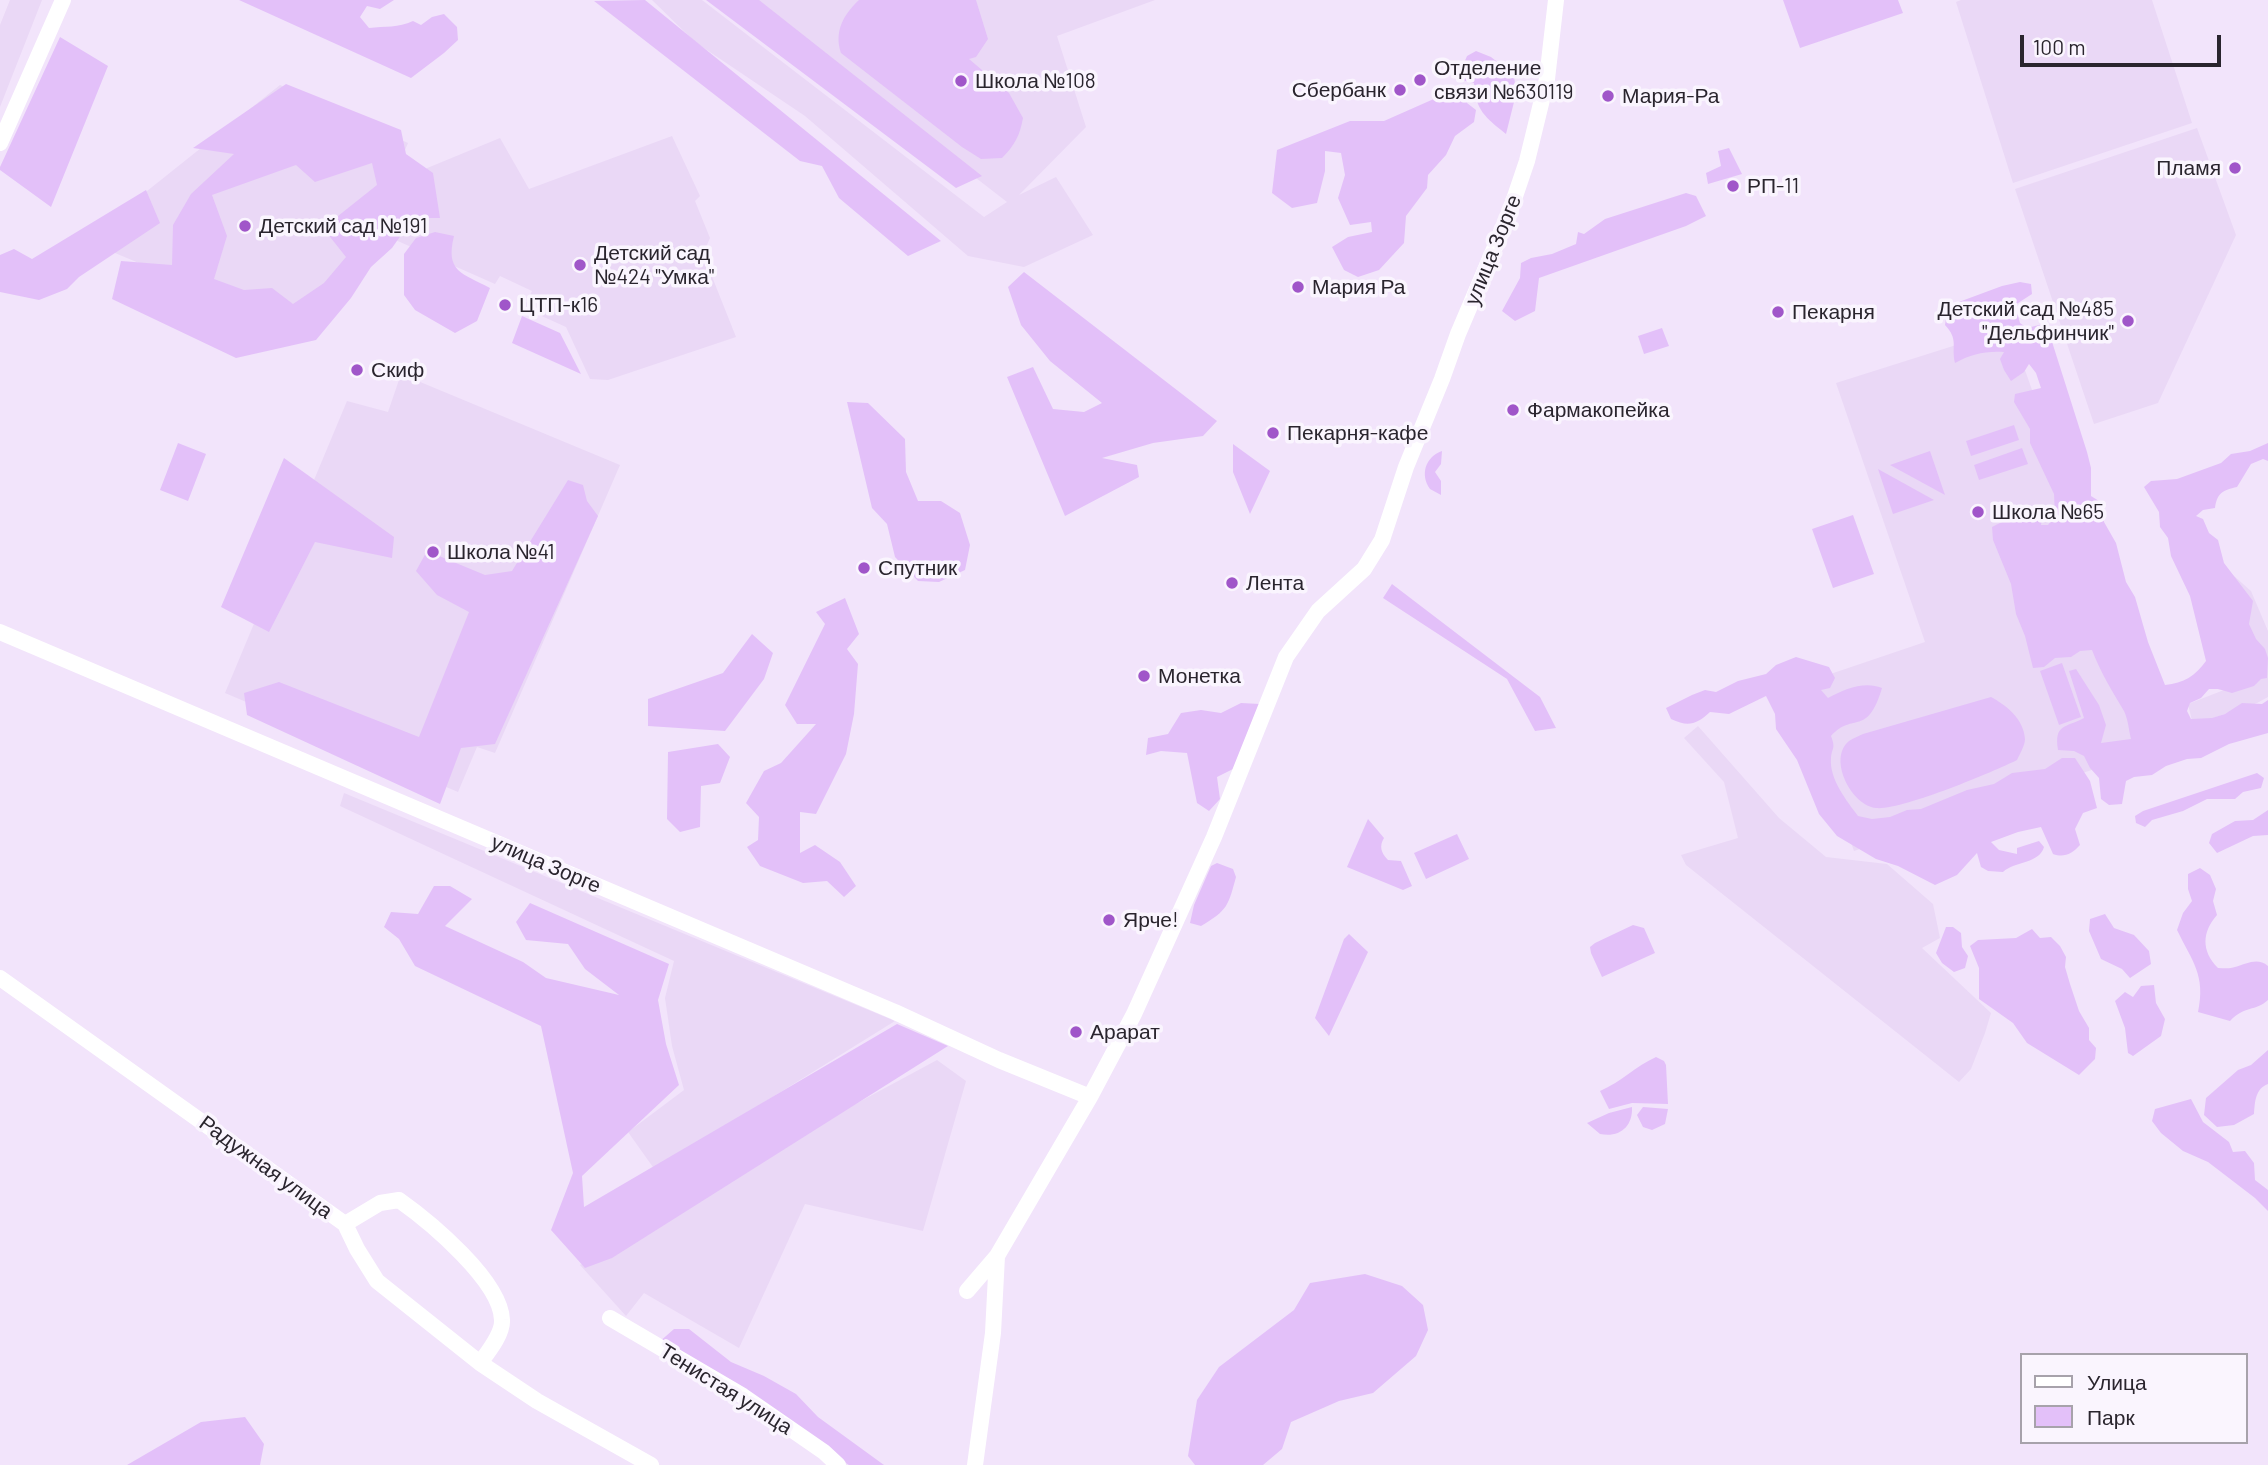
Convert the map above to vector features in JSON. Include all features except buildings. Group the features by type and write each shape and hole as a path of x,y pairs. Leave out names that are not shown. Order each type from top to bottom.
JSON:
{"street":[{"path":"0,143 63,0"},
{"name":"улица Зорге","path":"967,1291 997,1256 1090,1097 1134,1014 1214,837 1286,657 1318,611 1364,569 1382,540 1406,467 1509,214 1527,161 1547,79 1556,0"},
{"name":"улица Зорге","path":"0,632 1090,1097"},
{"name":"Радужная улица","path":"0,978 345,1224 377,1282 480,1363 537,1401 651,1465"},
{"path":"345,1224 380,1203 399,1200 450,1242 498,1300 503,1323 480,1363"},
{"path":"975,1465 993,1333 997,1256"},
{"name":"Тенистая улица","path":"610,1318 744,1396 824,1451 838,1465"}],"shaded area":[{"path":"10,0 42,0 0,107 0,25"},
{"name":"Школа №108","path":"652,0 702,0 984,217 1007,202 746,0 1155,0 1057,36 1086,127 1019,195 1056,177 1093,235 1024,267 968,256 805,116 695,42"},
{"path":"2152,0 2192,123 2013,183 1956,2"},
{"name":"Детский сад №191","path":"280,85 408,143 339,304 299,330 103,248 132,203"},
{"name":"Детский сад №485 \"Дельфинчик\"","path":"2197,128 2236,235 2158,403 2094,424 2015,189"},
{"name":"Детский сад №424 \"Умка\"","path":"672,136 700,196 695,201 710,238 703,254 736,337 608,380 590,379 566,327 524,308 532,291 500,276 495,284 391,238 420,171 500,138 529,189"},
{"name":"Школа №65","path":"2010,328 2159,747 1854,851 1795,686 1925,642 1836,383"},
{"name":"Школа №41","path":"401,374 620,465 495,753 477,747 458,792 225,693 347,401 388,412"},
{"path":"2216,560 2251,591 2268,631 2268,697 2193,725 2188,704 2260,676"},
{"path":"1698,726 1779,818 1826,857 1887,864 1933,904 1940,938 1922,948 1991,1013 1971,1069 1959,1082 1686,865 1681,855 1738,838 1724,782 1684,738"},
{"path":"344,793 895,1021 655,1170 628,1132 684,1090 672,1046 665,998 674,961 340,806"},
{"path":"937,1060 966,1081 923,1231 805,1204 739,1348 644,1293 626,1316 580,1265 744,1164"}],"green space":[{"path":"239,0 394,0 380,9 367,6 360,17 369,28 397,26 413,21 421,25 432,17 444,14 457,27 458,40 411,78"},
{"path":"645,0 941,241 908,256 839,198 822,166 800,161 594,1"},
{"path":"706,0 759,0 982,176 956,188"},
{"path":"859,0 976,0 988,39 976,57 969,59 1009,93 1023,118 1016,140 1002,158 981,159 962,147 841,53 841,24"},
{"path":"1783,0 1898,0 1903,13 1800,48"},
{"path":"60,37 108,66 51,207 0,170 0,167"},
{"path":"1476,51 1491,57 1514,75 1516,94 1506,134 1479,107 1474,83 1457,79 1467,56"},
{"path":"286,84 401,130 406,154 433,173 440,218 413,218 392,248 371,267 351,298 316,340 236,358 112,299 121,261 172,265 173,225 191,194 234,154 193,148","holes":["372,163 377,185 323,228 346,257 324,283 293,304 272,288 244,290 214,279 227,236 212,195 296,165 315,182"]},
{"path":"1462,90 1467,103 1476,110 1474,122 1455,136 1446,155 1428,175 1427,188 1406,216 1404,243 1379,270 1358,277 1344,270 1332,247 1348,237 1372,232 1371,222 1350,225 1338,198 1345,175 1341,153 1325,151 1325,171 1317,203 1292,208 1272,193 1277,150 1350,121 1384,121 1436,98"},
{"path":"1729,148 1742,174 1708,184 1706,173 1721,166 1718,151"},
{"path":"146,190 160,223 79,277 67,289 39,300 0,292 0,255 14,249 32,259"},
{"path":"1686,193 1696,196 1706,216 1686,226 1539,278 1535,311 1515,321 1502,311 1520,278 1521,263 1576,244 1578,232 1584,234 1605,219"},
{"path":"435,232 454,236 452,257 458,270 490,288 477,321 455,333 415,310 404,295 404,254 416,238"},
{"path":"1024,272 1217,421 1203,436 1153,443 1102,458 1137,465 1139,477 1065,516 1007,377 1033,367 1053,409 1084,412 1102,403 1050,361 1021,325 1008,287"},
{"path":"2020,282 2031,284 2032,294 2015,305 2020,323 2027,328 2043,324 2047,326 2087,452 2091,468 2091,496 2099,501 2104,522 2116,543 2126,582 2135,597 2148,642 2165,685 2188,678 2206,661 2190,596 2171,556 2168,538 2160,527 2159,512 2144,487 2151,481 2177,479 2221,463 2231,454 2250,451 2268,443 2268,461 2263,459 2251,464 2237,487 2224,491 2219,496 2215,508 2203,510 2196,516 2203,519 2209,533 2218,540 2224,563 2253,601 2249,624 2268,658 2267,678 2261,679 2254,686 2232,693 2209,689 2201,698 2190,703 2187,711 2191,719 2212,718 2225,714 2242,703 2262,704 2268,700 2268,733 2229,744 2201,758 2187,759 2166,766 2152,775 2134,777 2126,781 2122,804 2109,805 2101,799 2099,778 2084,756 2074,751 2058,750 2059,731 2084,718 2069,671 2076,669 2099,705 2106,725 2101,743 2131,739 2124,711 2092,650 2080,651 2071,657 2055,658 2044,667 2033,668 2016,614 2011,584 1993,540 1992,527 2010,518 2043,513 2041,525 2048,525 2055,516 2054,494 2030,443 2030,429 2014,402 2015,394 2041,388 2036,373 2029,364 2024,372 2011,381 2000,359 2004,352 1978,354 1955,363 1953,339 1945,325 1948,306"},
{"path":"522,316 560,333 581,374 512,343"},
{"path":"1662,328 1669,346 1644,354 1638,336"},
{"path":"847,402 868,403 905,439 906,472 918,501 941,501 960,513 970,545 965,570 939,582 918,581 895,557 887,524 872,508"},
{"path":"2014,425 2019,440 1971,456 1966,441"},
{"path":"178,443 206,454 188,501 160,490"},
{"path":"1233,444 1270,471 1250,514 1233,472"},
{"path":"2022,448 2028,464 1979,480 1974,465"},
{"path":"1442,451 1441,464 1435,472 1441,481 1441,495 1430,489 1425,472 1428,462"},
{"path":"1930,451 1945,495 1890,465"},
{"path":"284,458 394,537 392,558 315,542 269,632 221,607"},
{"path":"1878,469 1934,500 1893,514"},
{"path":"568,480 583,485 587,501 598,516 495,744 461,748 440,804 247,715 244,693 279,682 419,737 469,612 437,595 416,571 427,551 485,575 512,571"},
{"path":"1853,515 1874,574 1833,588 1812,529"},
{"path":"1392,584 1540,697 1556,728 1535,731 1507,679 1383,598"},
{"path":"845,598 859,634 847,649 858,664 854,714 846,754 816,814 800,812 800,853 815,845 840,862 856,886 844,897 827,881 803,883 760,866 747,847 758,840 759,817 746,803 764,771 781,763 816,724 797,724 785,705 825,624 816,612"},
{"path":"752,634 773,653 764,679 725,731 648,726 648,699 723,673"},
{"path":"1796,657 1829,667 1835,678 1830,688 1821,690 1828,698 1861,686 1882,688 1871,713 1865,719 1839,729 1831,736 1833,774 1858,816 1872,819 1890,817 1907,810 1921,809 1967,790 1994,784 2012,773 2045,769 2062,758 2075,758 2090,781 2097,808 2083,813 2075,829 2080,845 2074,851 2061,856 2053,854 2041,827 2018,832 1991,842 1999,850 2017,854 2017,848 2039,841 2044,847 2037,857 2003,872 1988,871 1981,867 1977,853 1957,875 1935,885 1898,866 1876,859 1837,836 1819,814 1797,760 1776,729 1775,714 1766,696 1729,714 1710,712 1692,723 1671,719 1666,708 1705,690 1716,692 1738,681 1766,674 1776,665"},
{"path":"2062,663 2081,717 2059,725 2040,671"},
{"path":"1991,697 2018,719 2024,732 2025,741 2017,760 1946,790 1888,807 1876,808 1867,805 1851,791 1845,780 1841,759 1843,749 1851,740 1863,734"},
{"path":"1241,703 1260,704 1235,768 1217,777 1220,799 1209,811 1197,803 1187,753 1161,751 1146,755 1148,738 1168,734 1181,713 1201,710 1221,713"},
{"path":"718,744 730,757 720,783 701,786 700,827 680,832 667,819 668,752"},
{"path":"2257,773 2264,778 2261,788 2243,792 2235,799 2207,799 2183,811 2152,820 2145,827 2136,823 2135,816 2143,811"},
{"path":"2268,810 2268,835 2253,836 2217,853 2209,843 2212,834 2235,821 2253,820"},
{"path":"1368,819 1384,838 1381,847 1384,855 1388,860 1401,861 1412,886 1403,890 1347,867"},
{"path":"1457,834 1469,859 1426,879 1414,853"},
{"path":"1217,863 1233,869 1236,877 1229,901 1217,916 1201,926 1190,923 1194,905 1211,866"},
{"path":"2200,868 2210,875 2216,889 2213,901 2217,915 2206,935 2206,948 2212,962 2218,968 2256,962 2268,966 2268,1000 2240,1013 2230,1021 2198,1012 2199,978 2177,930 2183,913 2192,901 2188,889 2188,874"},
{"path":"434,886 450,886 472,899 445,926 523,962 546,978 619,995 585,969 568,944 526,940 516,922 530,903 669,964 658,1000 666,1044 679,1085 582,1176 584,1207 897,1024 948,1046 612,1258 585,1268 551,1230 573,1173 541,1026 415,966 399,939 384,927 391,912 418,914"},
{"path":"2105,914 2114,928 2134,935 2149,951 2151,964 2130,978 2122,969 2101,959 2089,931 2090,919"},
{"path":"1633,925 1644,928 1655,953 1602,977 1590,947"},
{"path":"1946,927 1953,927 1961,933 1962,947 1968,956 1965,968 1954,972 1942,963 1936,953"},
{"path":"2032,929 2040,938 2051,937 2066,957 2065,967 2070,984 2079,1011 2089,1028 2089,1040 2096,1048 2095,1059 2079,1075 2027,1043 2013,1023 1979,999 1979,968 1970,946 1978,940 2016,938"},
{"path":"1349,934 1368,952 1329,1036 1315,1018 1344,939"},
{"path":"2154,985 2156,1003 2165,1019 2161,1036 2133,1056 2128,1053 2125,1028 2115,1001 2125,992 2133,997 2141,986"},
{"path":"2268,1050 2268,1084 2258,1093 2254,1114 2234,1125 2217,1127 2204,1115 2206,1098 2238,1070 2251,1065"},
{"path":"1656,1057 1666,1065 1668,1104 1632,1103 1609,1109 1600,1091"},
{"path":"2191,1099 2203,1122 2229,1142 2233,1152 2245,1151 2254,1163 2255,1180 2268,1190 2268,1211 2208,1162 2183,1151 2161,1133 2152,1121 2155,1109"},
{"path":"1632,1107 1630,1120 1624,1130 1619,1132 1600,1134 1587,1123 1609,1113"},
{"path":"1643,1107 1668,1109 1665,1124 1652,1130 1643,1127 1637,1115"},
{"path":"1365,1274 1402,1286 1423,1305 1428,1330 1416,1356 1373,1393 1339,1401 1291,1422 1282,1449 1263,1465 1195,1465 1188,1456 1197,1400 1219,1367 1294,1310 1310,1283"},
{"path":"674,1329 689,1329 731,1362 796,1394 818,1417 884,1465 849,1465 658,1343"},
{"path":"245,1417 264,1444 260,1465 127,1465 201,1422"}],"place":[{"name":"Отделение связи №630119","path":"1420,80"},
{"name":"Школа №108","path":"961,81"},
{"name":"Сбербанк","path":"1400,90"},
{"name":"Мария-Ра","path":"1608,96"},
{"name":"Пламя","path":"2235,168"},
{"name":"РП-11","path":"1733,186"},
{"name":"Детский сад №191","path":"245,226"},
{"name":"Детский сад №424 \"Умка\"","path":"580,265"},
{"name":"Мария Ра","path":"1298,287"},
{"name":"ЦТП-к16","path":"505,305"},
{"name":"Пекарня","path":"1778,312"},
{"name":"Детский сад №485 \"Дельфинчик\"","path":"2128,321"},
{"name":"Скиф","path":"357,370"},
{"name":"Фармакопейка","path":"1513,410"},
{"name":"Пекарня-кафе","path":"1273,433"},
{"name":"Школа №65","path":"1978,512"},
{"name":"Школа №41","path":"433,552"},
{"name":"Спутник","path":"864,568"},
{"name":"Лента","path":"1232,583"},
{"name":"Монетка","path":"1144,676"},
{"name":"Ярче!","path":"1109,920"},
{"name":"Арарат","path":"1076,1032"}]}
